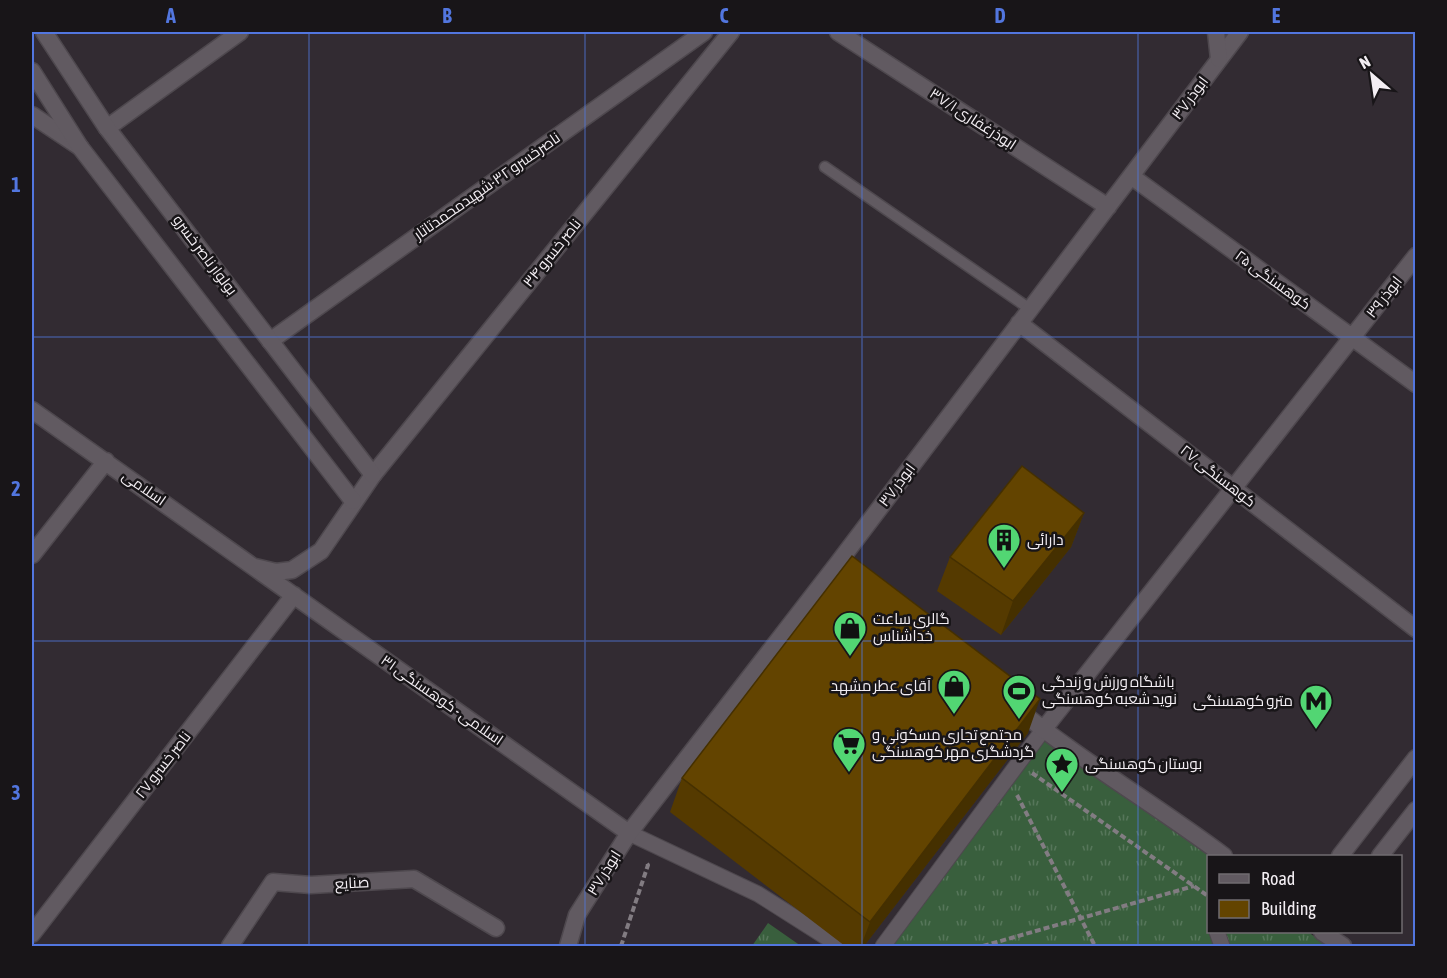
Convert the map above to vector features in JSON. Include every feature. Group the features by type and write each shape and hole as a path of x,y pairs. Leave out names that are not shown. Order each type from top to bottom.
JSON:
{"street":[{"name":"بولوار ناصر خسرو","path":"44,32 107,128 373,475"},
{"path":"107,128 240,32"},
{"name":"ناصرخسرو ۳۲-شهیدمحمدتاتار","path":"270,340 704,32"},
{"name":"ناصر خسرو ۳۴","path":"255,567 276,572 292,570 321,551 353,501 373,475 731,32"},
{"name":"ابوذرغفاری ۳۷/۱","path":"838,32 1108,207"},
{"path":"1216,32 1220,60"},
{"name":"ابوذر ۳۷","path":"568,946 578,915 630,833 842,567 1019,323 1240,32"},
{"path":"32,71 80,147 353,501"},
{"path":"32,115 80,147"},
{"name":"کوهسنگی ۲۵","path":"1131,176 1416,384"},
{"name":"ابوذر ۳۹","path":"1043,730 1416,256"},
{"name":"کوهسنگی ۲۷","path":"1019,323 1416,629"},
{"name":"اسلامی","path":"32,410 255,567"},
{"path":"32,555 106,461"},
{"name":"اسلامی - کوهسنگی ۳۱","path":"255,567 630,833"},
{"name":"ناصر خسرو ۲۷","path":"32,934 294,595"},
{"path":"999,694 1043,730 1175,819 1223,855"},
{"path":"883,946 1043,730"},
{"path":"1341,855 1416,758"},
{"path":"1381,855 1416,810"},
{"path":"630,833 758,894 840,946"},
{"name":"صنایع","path":"230,946 273,882 310,885 414,879 496,928"},
{"path":"1324,933 1343,946"}],"lane":[{"path":"825,167 1030,309"}],"path":[{"path":"1019,764 1207,895"},
{"path":"1008,778 1095,946"},
{"path":"621,946 648,865 630,833"},
{"path":"983,946 1194,886"}],"green space":[{"name":"بوستان کوهسنگی","path":"1043,730 1208,855 1207,933 1309,933 1328,946 887,946"},
{"path":"768,923 801,946 752,946"}],"building":[{"path":"1022,466 1084,513 1013,601 950,557"},
{"name":"مجتمع تجاری مسکونی و گردشگری مهر کوهسنگی","path":"852,556 1040,699 870,922 682,778"}],"place":[{"name":"دارائی","path":"1004,569"},
{"name":"گالری ساعت خداشناس","path":"850,657"},
{"name":"آقای عطر مشهد","path":"954,715"},
{"name":"باشگاه ورزش و زندگی نوید شعبه کوهسنگی","path":"1019,720"},
{"name":"مترو کوهسنگی","path":"1316,730"},
{"name":"مجتمع تجاری مسکونی و گردشگری مهر کوهسنگی","path":"849,773"},
{"name":"بوستان کوهسنگی","path":"1062,793"}]}
